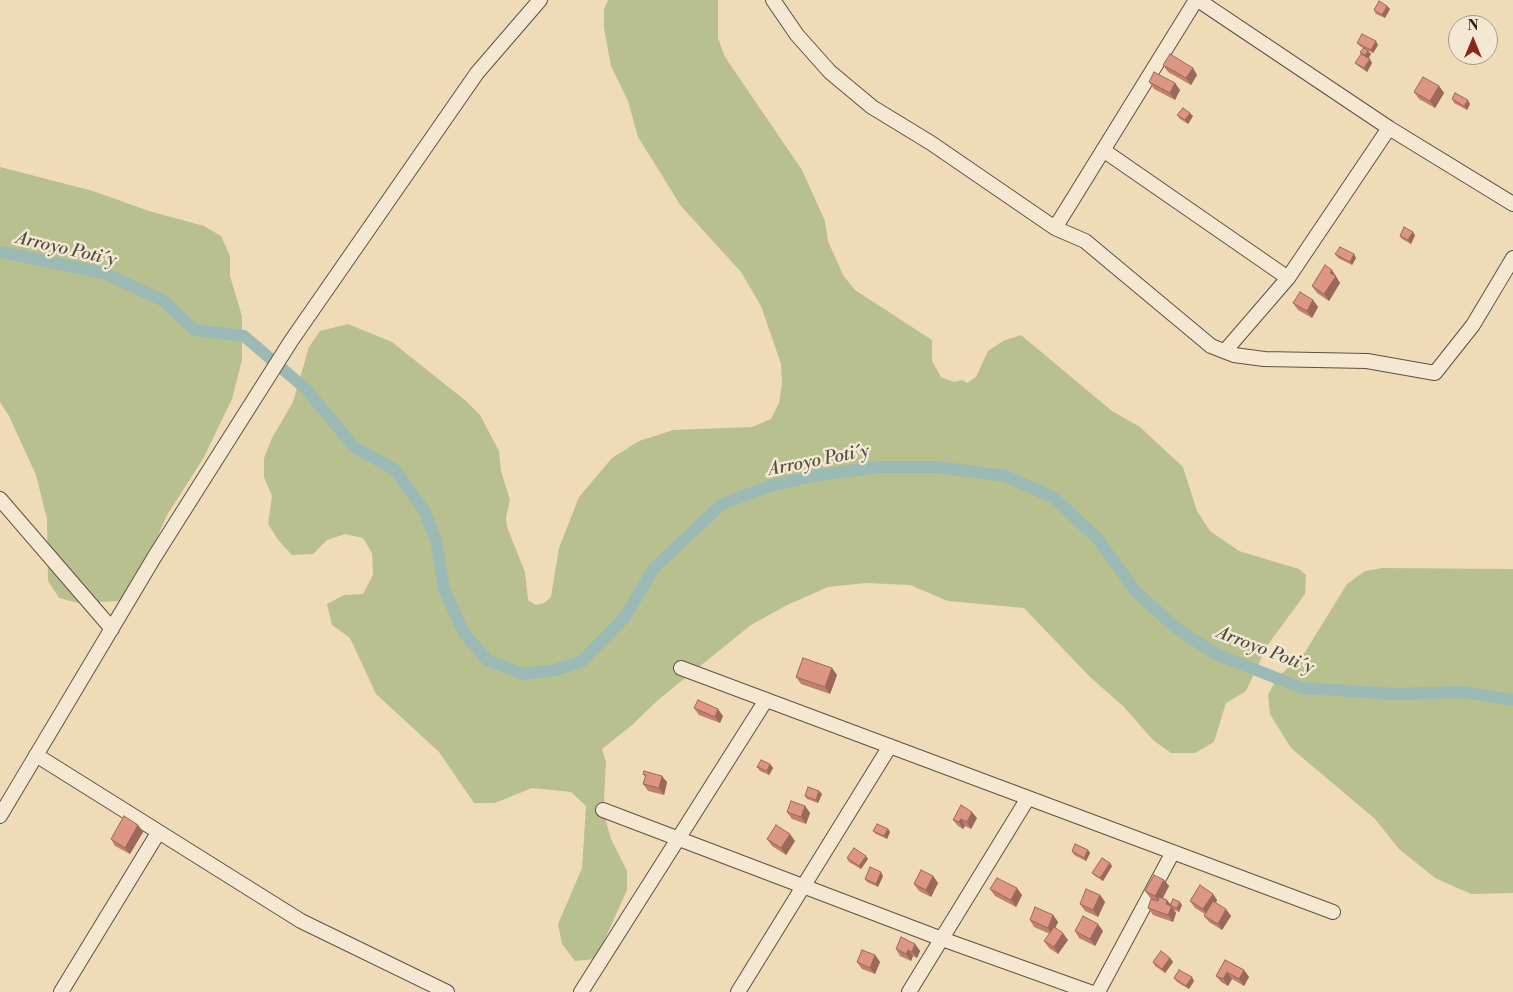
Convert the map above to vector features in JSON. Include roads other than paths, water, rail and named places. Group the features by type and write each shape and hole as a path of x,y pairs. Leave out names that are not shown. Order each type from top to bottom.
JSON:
{"street":[{"path":"0,816 112,629 291,341 477,72 540,0"},
{"path":"773,0 797,35 830,72 872,106 931,143 1055,228 1085,241 1211,346 1225,352 1264,359 1367,361 1435,373 1473,325 1513,258"},
{"path":"1055,228 1197,0 1389,128 1513,204"},
{"path":"1225,352 1288,278 1389,128"},
{"path":"1103,150 1288,278"},
{"path":"0,498 112,629"},
{"path":"681,668 1333,912"},
{"path":"581,992 766,700"},
{"path":"738,992 890,746"},
{"path":"36,755 158,833 302,921 448,992"},
{"path":"909,992 1028,798"},
{"path":"603,810 679,837 942,939 1090,992"},
{"path":"61,992 158,833"},
{"path":"1098,992 1173,852"}],"waterway":[{"name":"Arroyo Poti´y","path":"0,252 104,273 164,301 194,330 244,336 306,389 354,447 394,469 424,510 436,540 444,589 464,633 487,660 523,674 555,670 581,662 625,617 654,568 722,504 770,486 819,475 879,467 936,467 1006,476 1054,498 1097,538 1135,591 1175,627 1215,654 1302,688 1396,694 1463,692 1513,700"}]}
